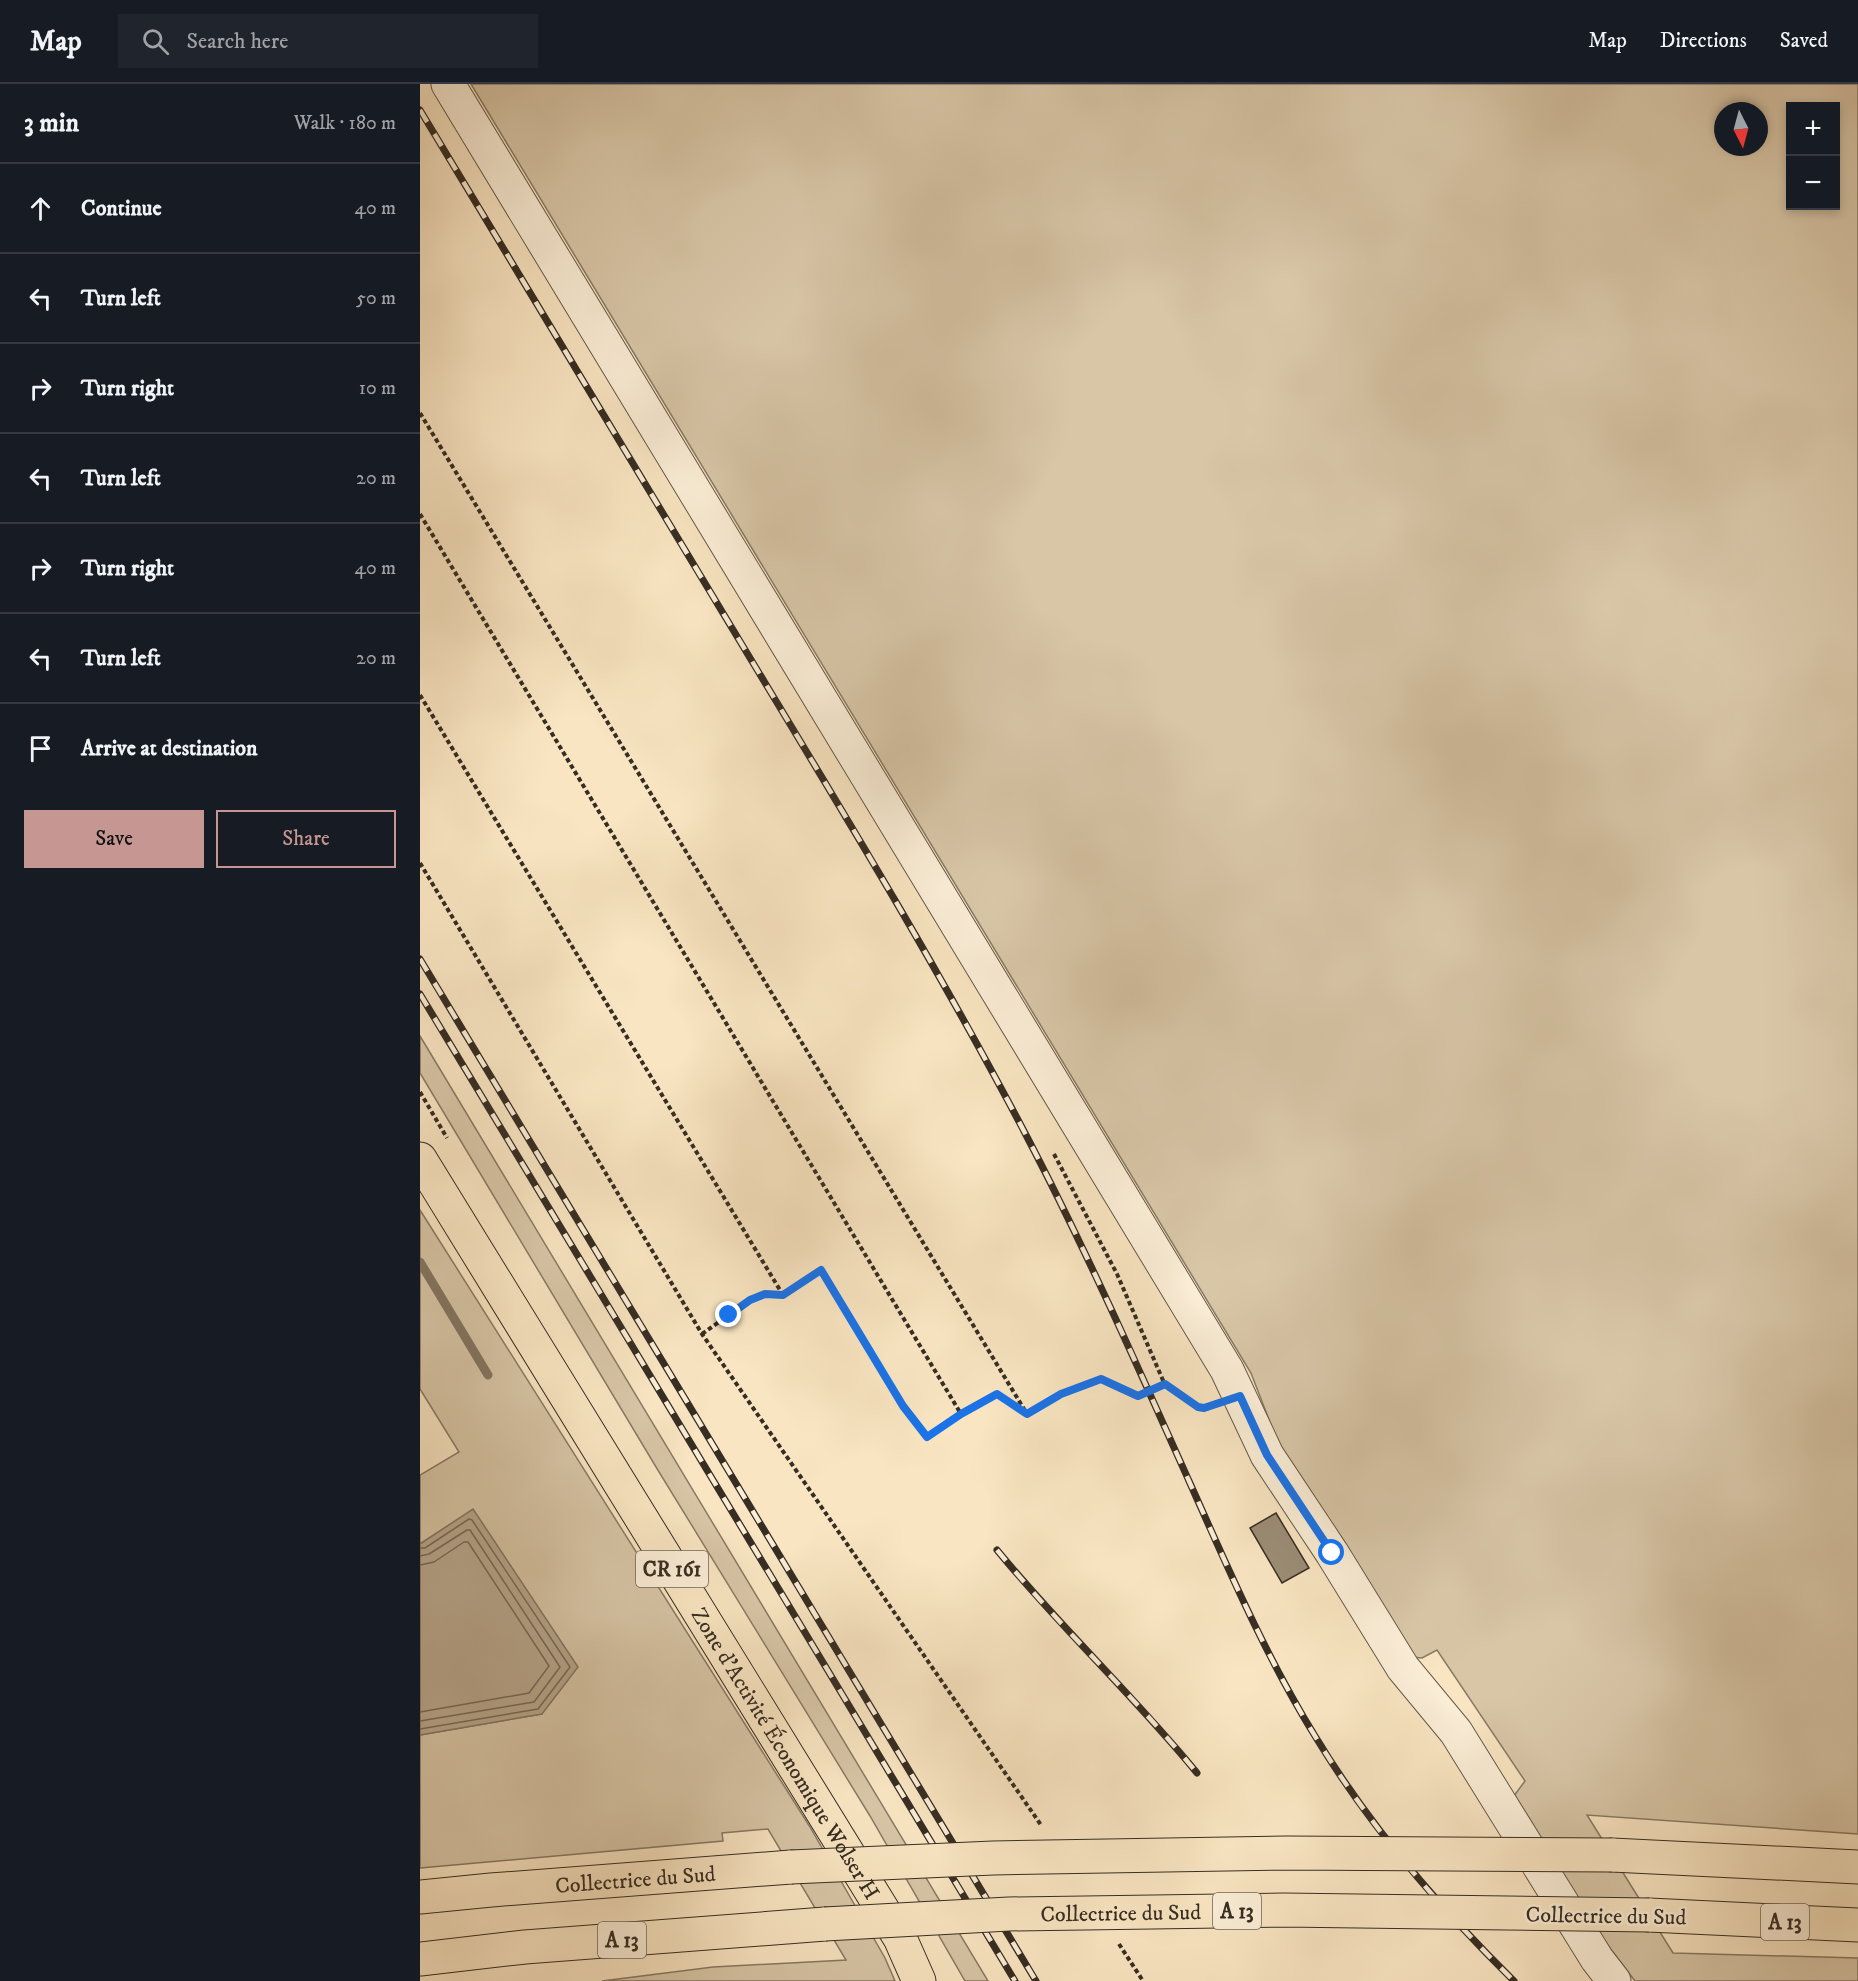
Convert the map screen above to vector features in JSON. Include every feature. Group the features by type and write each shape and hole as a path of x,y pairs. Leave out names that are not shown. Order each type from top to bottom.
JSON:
{"main road":[{"name":"Zone d'Activité Économique Wolser H","path":"420,1159 900,1938 919,1981"},
{"name":"Collectrice du Sud","path":"420,1897 791,1867 993,1858 1275,1853 1612,1855 1858,1867"},
{"name":"Collectrice du Sud","path":"420,1959 525,1947 825,1924 1009,1914 1284,1910 1649,1915 1858,1926"}],"lane":[{"path":"448,84 1227,1370 1267,1455 1332,1553 1403,1668 1456,1732 1597,1959 1614,1981"}],"path":[{"path":"420,413 1027,1414"},
{"path":"420,514 961,1414"},
{"path":"420,695 783,1295"},
{"path":"420,863 702,1334 1045,1831"},
{"path":"702,1334 750,1300 765,1294 783,1295 821,1270 903,1406 927,1437 961,1414 997,1394 1027,1414"},
{"path":"1027,1414 1061,1394 1101,1379 1138,1396 1165,1384 1198,1407 1204,1408 1240,1396"},
{"path":"1117,1941 1143,1981"}],"shaded area":[{"path":"471,84 1858,84 1858,1834 1587,1815 1673,1953 1858,1958 1858,1981 1635,1981 1508,1804 1525,1781 1437,1650 1422,1658 1412,1657 1280,1448 1251,1373"},
{"path":"420,1036 988,1981 965,1981 870,1816 656,1467 420,1073"},
{"path":"420,1210 810,1827 885,1958 895,1981 602,1981 713,1967 846,1960 768,1829 722,1833 723,1841 420,1868 420,1735 542,1714 473,1510 420,1544 420,1475 459,1452 420,1389"}],"water":[{"path":"473,1509 578,1667 542,1714 420,1735 420,1544"}],"building":[{"path":"1276,1513 1309,1568 1282,1583 1250,1528"}],"waterway":[{"path":"420,1262 488,1375"}],"railway":[{"path":"420,110 855,832 993,1074 1090,1264 1248,1611 1315,1736 1336,1770 1407,1865 1514,1981"},
{"path":"420,959 1036,1981"},
{"path":"420,994 1015,1981"},
{"path":"997,1550 1197,1773"}],"route":[{"path":"729,1315 750,1300 765,1294 783,1295 821,1270 903,1406 927,1437 961,1414 997,1394 1027,1414 1061,1394 1101,1379 1138,1396 1165,1384 1198,1407 1204,1408 1240,1396 1267,1455 1332,1553"}]}
